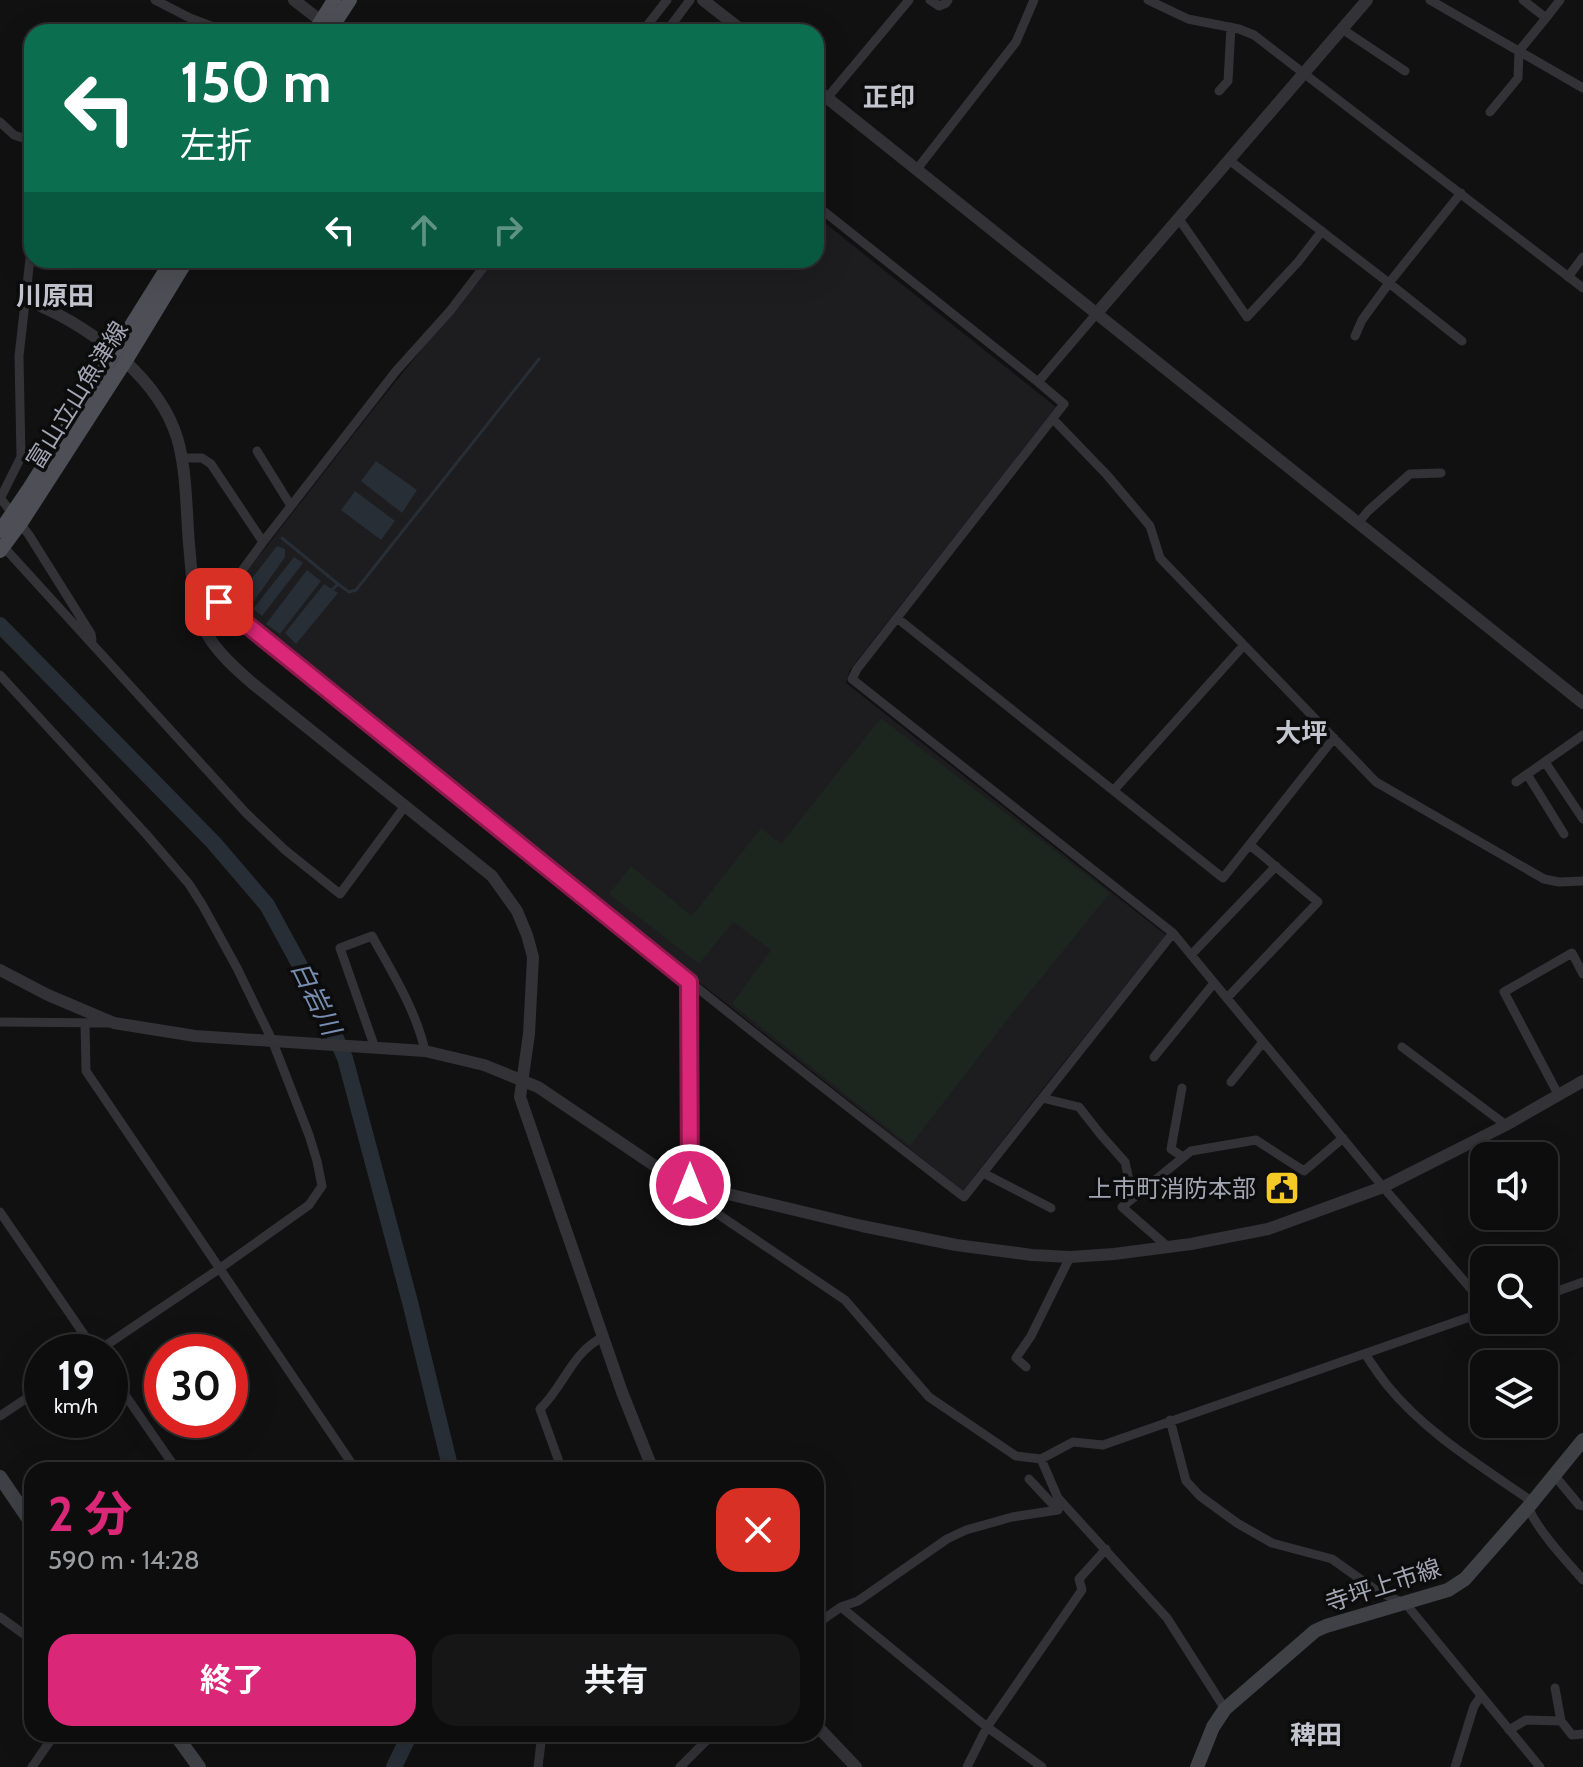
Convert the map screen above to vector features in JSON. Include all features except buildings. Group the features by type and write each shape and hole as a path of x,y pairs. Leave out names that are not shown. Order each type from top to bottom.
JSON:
{"main road":[{"path":"325,24 334,0"},
{"path":"328,24 350,0"},
{"name":"富山立山魚津線","path":"120,356 168,268"},
{"name":"富山立山魚津線","path":"4,549 19,515 120,356 181,268"},
{"name":"富山立山魚津線","path":"0,531 19,515"},
{"name":"寺坪上市線","path":"1197,1767 1213,1727 1225,1709 1315,1631 1448,1590 1465,1579 1583,1440"},
{"path":"0,1477 24,1512"},
{"path":"181,1742 199,1767"}],"street":[{"path":"155,0 206,24"},
{"path":"294,0 320,24"},
{"path":"648,24 667,0"},
{"path":"672,24 690,0"},
{"path":"703,0 734,24"},
{"path":"827,98 909,0"},
{"path":"930,0 939,6 948,0"},
{"path":"917,169 1016,42 1034,0"},
{"path":"1038,382 1367,0"},
{"path":"1430,0 1583,88"},
{"path":"1523,0 1546,18"},
{"path":"1490,112 1518,78 1519,51 1560,0"},
{"path":"1151,1 1188,19 1254,35 1583,288"},
{"path":"1219,91 1228,81 1231,27"},
{"path":"1342,29 1405,71"},
{"path":"824,96 1583,703"},
{"path":"0,122 14,135 24,138"},
{"path":"1229,160 1462,341"},
{"path":"1355,336 1362,320 1389,283 1461,193"},
{"path":"824,211 1064,404 852,679 1173,933 1470,1288"},
{"path":"1179,219 1247,317 1322,231"},
{"path":"1568,277 1583,257"},
{"path":"29,268 19,356 21,457 1,499 29,535 91,634 92,642"},
{"path":"483,268 450,311 396,371 219,602 689,982 964,1197 1173,933"},
{"path":"26,300 51,310 120,356 161,405 174,429 182,458 195,599 205,632 226,660 492,876 517,911 533,957 529,1034 520,1097 650,1462"},
{"path":"1053,419 1150,526 1160,558 1376,782 1544,879 1583,881"},
{"path":"257,451 291,506"},
{"path":"182,458 202,458 211,464 263,542"},
{"path":"1359,522 1410,474 1441,473"},
{"path":"4,549 246,813 285,850 340,894 405,806"},
{"path":"897,618 1223,878 1334,738"},
{"path":"1114,790 1244,645"},
{"path":"0,675 189,884 237,968 272,1040 309,1135 322,1186 309,1205 123,1334"},
{"path":"0,684 17,693"},
{"path":"1516,782 1583,735"},
{"path":"1545,762 1583,819"},
{"path":"1527,774 1564,834"},
{"path":"1227,998 1318,902 1250,845"},
{"path":"1191,955 1276,866"},
{"path":"375,1048 340,948 372,936 404,996 425,1051"},
{"path":"1558,1094 1504,992 1572,953 1583,974"},
{"path":"0,970 48,995 114,1023"},
{"path":"689,982 690,1185 697,1200 845,1300 929,1397 1016,1456 1041,1459 1073,1442 1103,1445 1470,1317"},
{"path":"1154,1057 1214,983"},
{"path":"0,1022 114,1023 195,1036 425,1051 484,1065 538,1087 658,1168 690,1185 956,1245 1070,1257 1168,1247 1268,1229 1383,1187 1506,1125 1583,1081"},
{"path":"85,1024 86,1071 351,1462"},
{"path":"1231,1082 1263,1042"},
{"path":"1402,1047 1506,1125"},
{"path":"1182,1088 1171,1149 1183,1157"},
{"path":"1042,1098 1079,1107 1125,1162 1133,1198"},
{"path":"1168,1247 1122,1207 1191,1151 1256,1140 1304,1171 1343,1138"},
{"path":"983,1173 1051,1208"},
{"path":"0,1212 84,1334"},
{"path":"1026,1367 1016,1358 1031,1336 1070,1257"},
{"path":"1558,1291 1583,1282"},
{"path":"559,1462 540,1409 556,1391 579,1354 603,1337"},
{"path":"1365,1354 1407,1407 1459,1451 1527,1498 1530,1513 1583,1580"},
{"path":"128,1399 171,1462"},
{"path":"0,1416 24,1400"},
{"path":"1170,1420 1186,1481 1200,1496 1272,1543 1332,1559 1377,1591 1406,1604 1540,1767"},
{"path":"1041,1459 1058,1498 1167,1618 1225,1709"},
{"path":"1554,1475 1583,1506"},
{"path":"824,1619 841,1607 858,1601 947,1539 966,1530 1012,1517 1058,1510 1029,1479"},
{"path":"967,1767 987,1727 1082,1590 1079,1579 1106,1549"},
{"path":"841,1607 987,1727 1042,1767"},
{"path":"0,1617 24,1634"},
{"path":"1555,1688 1561,1721 1572,1735 1583,1734"},
{"path":"1455,1767 1474,1706 1481,1696"},
{"path":"1509,1730 1526,1720 1561,1721"},
{"path":"824,1733 856,1767"},
{"path":"32,1767 49,1742"},
{"path":"538,1767 541,1742"},
{"path":"680,1767 705,1742"}],"shaded area":[{"path":"824,222 1056,407 849,671 846,683 1166,935 963,1191 224,601 488,268 824,268"},
{"path":"376,461 417,490 402,513 361,481"},
{"path":"355,491 395,521 381,540 341,510"},
{"path":"277,546 285,549 285,557 254,601 246,604 238,599 239,595"},
{"path":"294,557 303,563 262,616 253,609"},
{"path":"307,570 321,581 280,634 266,624"},
{"path":"324,584 338,593 296,644 285,633"},
{"path":"881,718 1110,893 910,1146 732,1004 771,950 733,922 699,964 609,894 631,866 692,916 761,828 781,844"}],"waterway":[{"path":"338,584 349,592 356,590 539,359"},
{"path":"282,538 338,584 332,590"},
{"name":"白岩川","path":"0,625 213,842 267,905 316,995 345,1058 449,1462"},
{"name":"白岩川","path":"394,1767 406,1742"}],"place":[{"name":"上市町消防本部","path":"1282,1188"}],"district":[{"name":"正印","path":"889,97"},
{"name":"川原田","path":"55,296"},
{"name":"大坪","path":"1301,733"},
{"name":"稗田","path":"1316,1735"}],"route":[{"path":"219,602 689,982 690,1185"}]}
